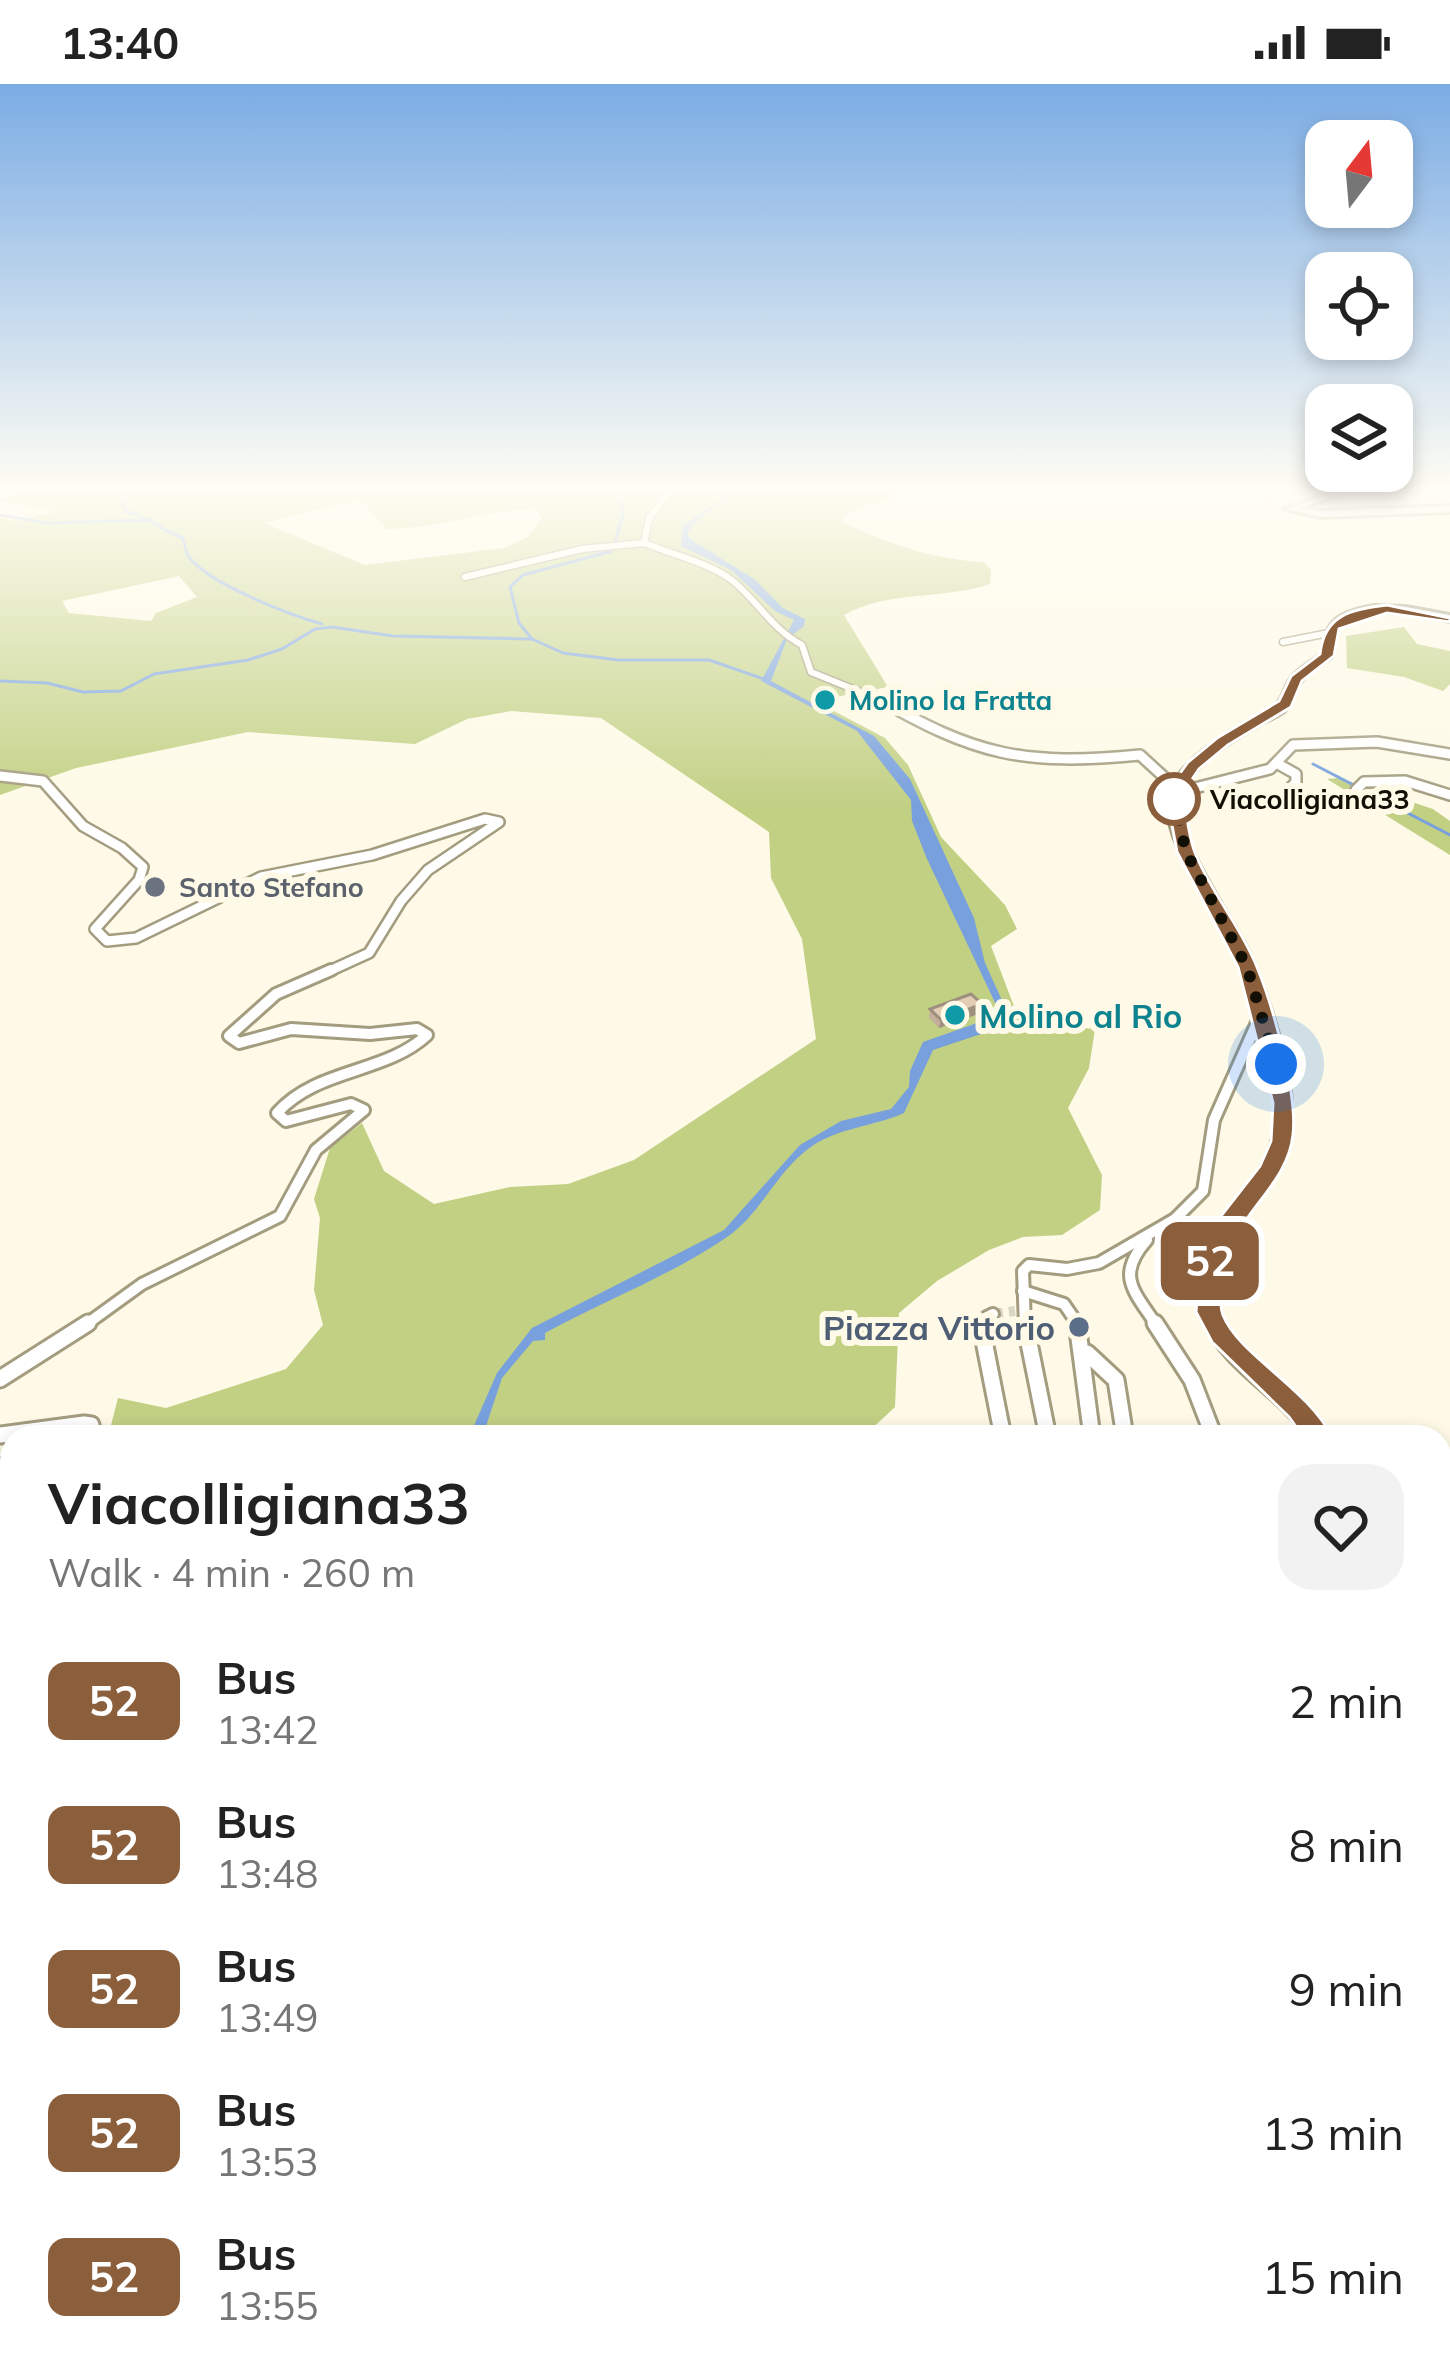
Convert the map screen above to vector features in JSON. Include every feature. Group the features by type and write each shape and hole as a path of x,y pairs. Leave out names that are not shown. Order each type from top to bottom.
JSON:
{"street":[{"path":"749,594 782,634 804,649 811,672 864,690 944,737 1042,761 1140,755 1175,790 1186,852 1239,947 1284,1103 1282,1141 1270,1169 1215,1247 1207,1304 1221,1335 1309,1425"},
{"path":"1283,642 1329,633 1348,619 1376,610 1450,618"},
{"path":"1175,790 1193,765 1222,741 1286,704 1296,679 1327,656 1329,633"},
{"path":"1175,790 1278,764 1293,745 1359,741 1450,754"},
{"path":"1278,764 1296,774 1286,793 1297,808 1357,807 1362,801 1356,790 1364,782 1405,781 1450,795"},
{"path":"0,776 26,776 48,784 83,826 122,848 142,867 139,880 97,925 95,934 107,941 136,938 261,877 390,851 485,819 499,822 428,870 401,901 369,953 276,994 229,1036 239,1042 291,1029 370,1034 417,1029 427,1035 414,1047 301,1092 280,1107 277,1113 286,1121 351,1104 364,1110 316,1150 286,1211 142,1284 45,1354 0,1379"},
{"path":"1045,1425 1019,1311 1023,1271 1034,1265 1066,1269 1099,1263 1175,1219 1203,1191 1214,1120 1260,1016"},
{"path":"1150,1235 1131,1258 1129,1283 1192,1380 1209,1425"},
{"path":"1023,1291 1068,1306 1087,1353 1117,1380 1123,1425"},
{"path":"993,1314 987,1317 985,1346 1001,1425"},
{"path":"1087,1353 1083,1364 1091,1425"}],"green space":[{"path":"0,594 95,594 62,601 69,613 151,621 156,613 197,597 194,594 936,594 879,602 844,615 888,687 815,701 885,738 908,765 941,837 1005,905 1017,929 991,946 1020,1022 1095,1029 1089,1068 1068,1108 1102,1175 1100,1210 1062,1235 1023,1237 989,1250 937,1281 899,1313 895,1407 876,1425 111,1425 118,1398 166,1408 286,1369 323,1325 314,1290 320,1218 314,1199 330,1148 362,1123 384,1171 434,1204 510,1187 568,1184 634,1160 816,1039 802,939 771,878 769,832 601,718 511,711 467,719 415,744 248,732 76,768 0,795"},
{"path":"1404,627 1417,644 1450,651 1450,684 1443,691 1404,677 1347,668 1346,636"},
{"path":"1339,778 1433,809 1450,821 1450,855 1327,779"}],"water":[{"path":"757,594 769,594 805,619 804,626 787,639 771,681 874,736 910,779 974,918 985,963 1010,1018 993,1030 933,1050 904,1113 813,1145 727,1237 545,1333 545,1340 533,1341 502,1378 486,1425 474,1425 497,1373 532,1328 724,1230 800,1145 841,1121 891,1109 909,1087 910,1071 923,1042 997,1016 999,1011 927,859 912,821 911,800 857,731 761,681 794,620"}],"building":[{"path":"971,994 982,1004 941,1020 930,1009"}],"waterway":[{"path":"244,594 322,624"},
{"path":"512,594 519,623 532,639"},
{"path":"0,681 47,683 83,692 121,691 154,674 248,660 282,649 315,629 332,627 393,636 532,639"},
{"path":"532,639 563,653 618,660 709,660 767,680"},
{"path":"1313,764 1450,835"}],"tunnel":[{"path":"993,1314 1015,1311"}],"bus line":[{"name":"52","path":"1312,1425 1221,1335 1208,1312 1212,1255 1225,1227 1270,1169 1282,1141 1284,1103 1247,967 1186,852 1174,793 1193,765 1222,741 1286,704 1296,679 1327,656 1334,626 1367,611 1387,609 1450,618"}],"place":[{"name":"Molino la Fratta","path":"825,700"},
{"name":"Viacolligiana33","path":"1174,799"},
{"name":"Santo Stefano","path":"155,887"},
{"name":"Molino al Rio","path":"955,1015"},
{"name":"Piazza Vittorio","path":"1079,1327"}],"route":[{"path":"1174,799 1186,852 1239,947 1276,1064"}]}
